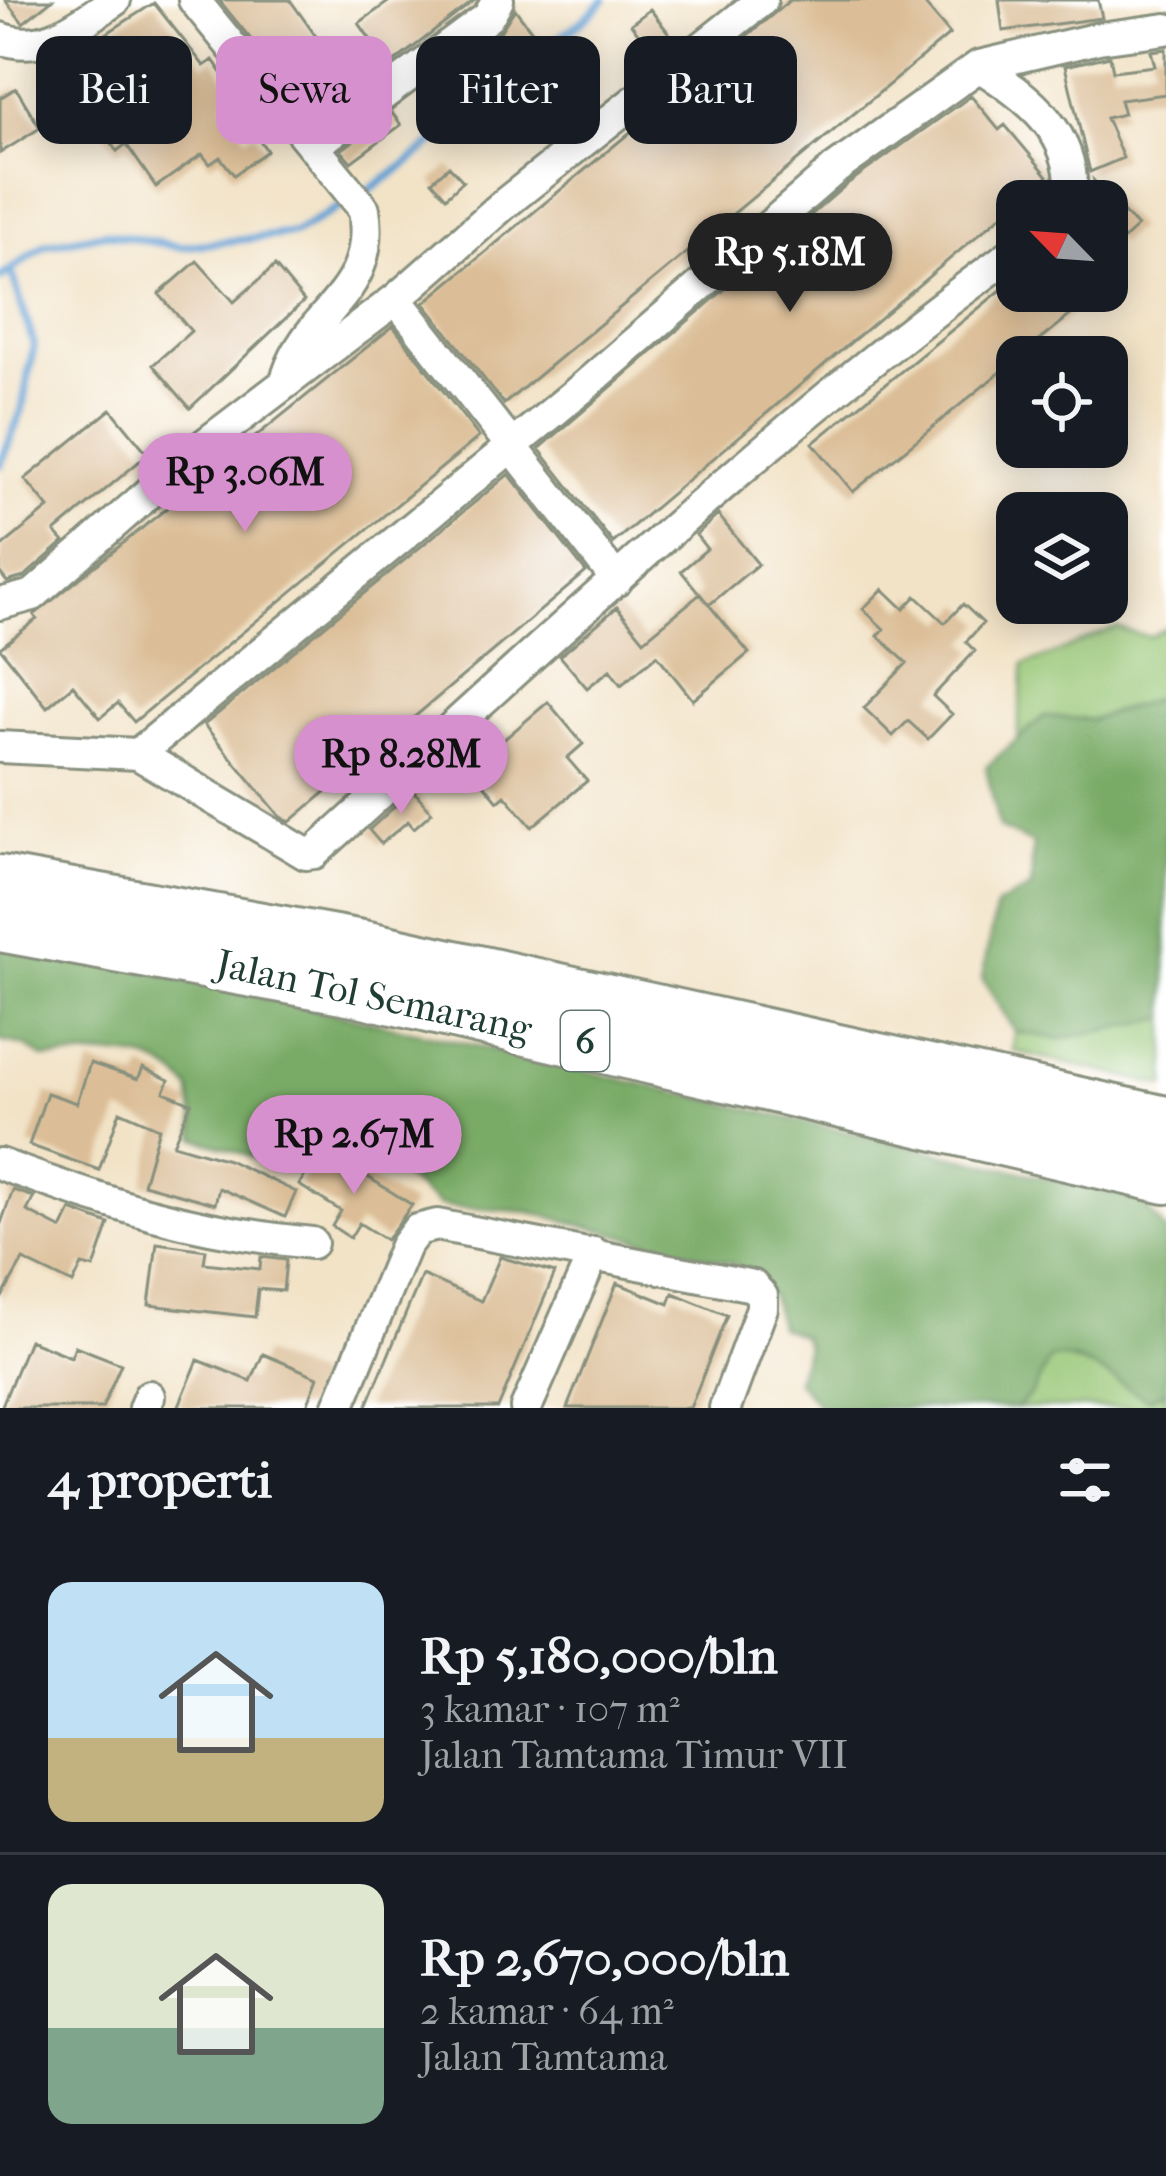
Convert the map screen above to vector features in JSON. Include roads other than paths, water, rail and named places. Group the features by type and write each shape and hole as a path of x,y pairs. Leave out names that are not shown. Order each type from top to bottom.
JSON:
{"highway":[{"name":"Jalan Tol Semarang","path":"0,883 368,949 1166,1124"},
{"name":"Jalan Tol Semarang","path":"0,924 359,989 1166,1176"}],"street":[{"path":"0,38 27,45 45,42 115,0"},
{"path":"194,0 364,209 368,238 361,266 350,290 298,354 284,385"},
{"path":"314,146 488,17 498,0"},
{"path":"0,604 33,596 200,448 396,299 503,206 762,0"},
{"path":"138,754 835,169 979,66 1099,38 1166,29"},
{"path":"979,66 1046,114 1072,180"},
{"path":"0,747 138,754 306,854 314,853 617,580 908,329 996,265"},
{"path":"396,299 617,580"},
{"path":"0,1164 159,1221 223,1234 312,1243"},
{"path":"338,1408 405,1246 417,1230 437,1225 741,1282 762,1296 757,1325 725,1408"},
{"path":"526,1408 594,1253"}],"waterway":[{"path":"361,195 430,145 604,0"},
{"path":"0,278 45,245 105,233 180,247 295,233 348,202"},
{"path":"0,465 22,410 34,345 11,270"}]}
